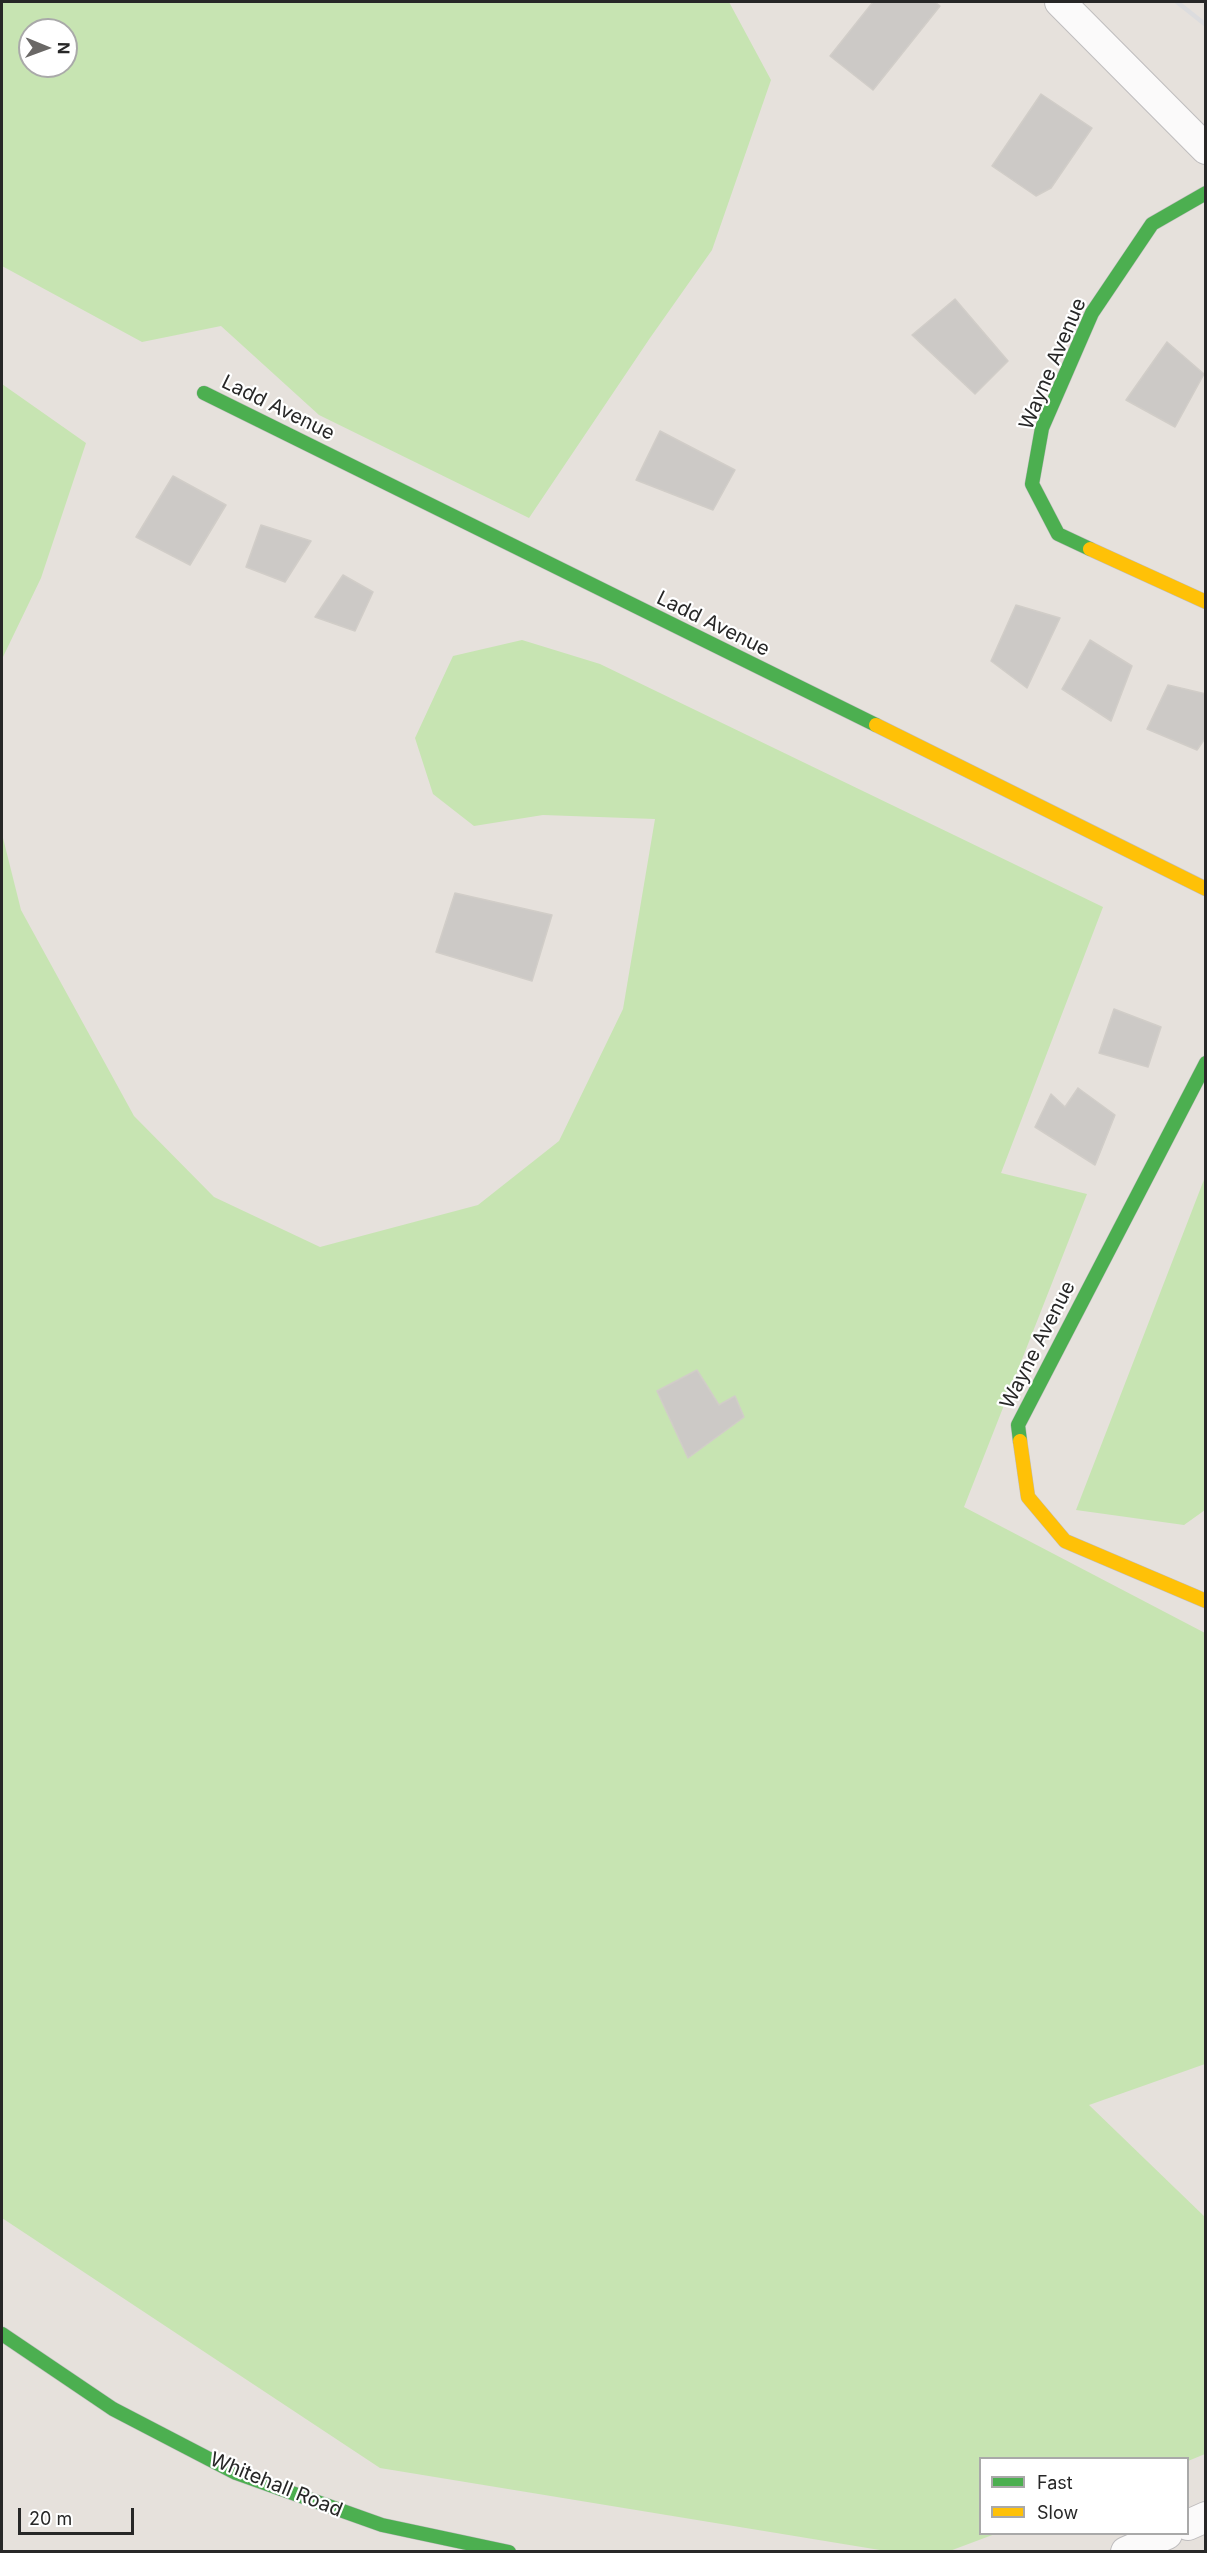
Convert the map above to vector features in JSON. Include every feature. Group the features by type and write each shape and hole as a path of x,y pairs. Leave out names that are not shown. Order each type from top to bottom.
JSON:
{"street":[{"path":"1060,2 1206,148"},
{"name":"Wayne Avenue","path":"1206,193 1152,224 1092,313 1042,428 1032,484 1058,534 1206,602"},
{"name":"Ladd Avenue","path":"204,393 1206,889"},
{"name":"Wayne Avenue","path":"1206,1063 1018,1425 1028,1497 1065,1542 1206,1601"},
{"name":"Whitehall Road","path":"2,2334 113,2409 236,2473 382,2525 509,2552"},
{"path":"1189,2524 1206,2517"},
{"path":"1126,2552 1165,2535"}],"green space":[{"path":"2,2 729,2 771,80 712,250 529,518 319,415 221,326 142,342 2,266"},
{"path":"2,384 86,443 41,578 2,659"},
{"path":"522,640 600,664 1103,907 1001,1173 1087,1194 964,1507 1205,1633 1205,2064 1089,2105 1205,2217 1205,2454 1189,2461 1189,2457 979,2457 979,2535 992,2535 947,2552 886,2551 380,2468 2,2218 2,834 21,910 134,1116 214,1197 320,1247 478,1205 559,1141 623,1009 655,819 543,815 474,826 433,794 415,738 453,656"},
{"path":"1205,1177 1205,1510 1184,1525 1076,1510"}],"building":[{"path":"873,2 935,2 940,6 873,90 830,56"},
{"path":"1041,94 1092,128 1051,188 1036,196 992,166"},
{"path":"955,299 1008,361 975,394 912,335"},
{"path":"1167,342 1204,374 1175,427 1126,400"},
{"path":"660,431 735,470 713,510 636,480"},
{"path":"173,476 226,505 190,565 136,537"},
{"path":"261,525 311,541 285,582 246,567"},
{"path":"343,575 373,592 355,631 315,617"},
{"path":"1016,605 1060,618 1027,688 991,661"},
{"path":"1090,640 1132,666 1111,721 1062,689"},
{"path":"1168,685 1206,694 1206,737 1197,750 1147,729"},
{"path":"455,893 552,915 532,981 436,952"},
{"path":"1114,1009 1161,1027 1148,1067 1099,1053"},
{"path":"1078,1088 1115,1115 1095,1165 1035,1127 1051,1094 1065,1107"},
{"path":"697,1370 719,1405 735,1396 744,1417 688,1458 657,1391"}],"railway":[{"path":"1177,2 1206,25"}],"traffic: fast":[{"path":"1090,549 1058,534 1032,484 1042,428 1092,313 1152,224 1206,193"},
{"path":"204,393 876,725"},
{"path":"1020,1441 1018,1425 1206,1063"},
{"path":"2,2334 113,2409 236,2473 382,2525 509,2552"}],"traffic: slow":[{"path":"1090,549 1206,602"},
{"path":"876,725 1206,889"},
{"path":"1020,1441 1028,1497 1065,1541 1206,1601"}]}
